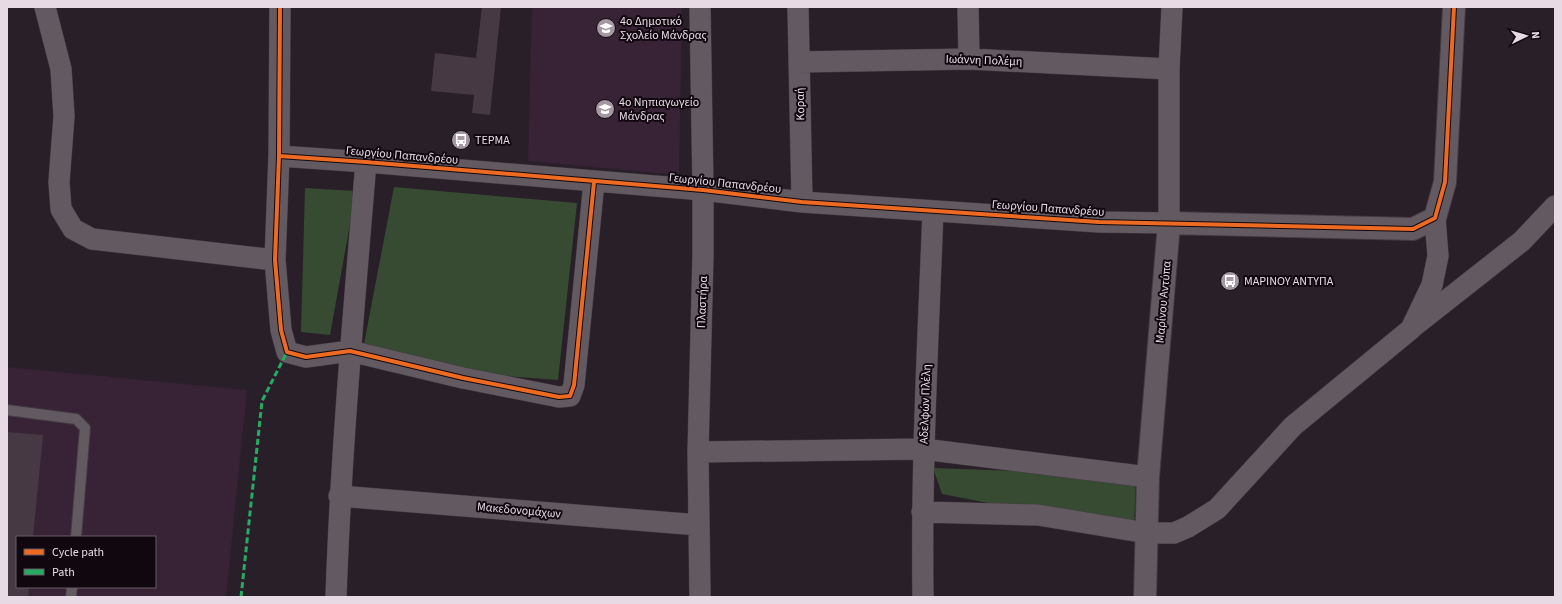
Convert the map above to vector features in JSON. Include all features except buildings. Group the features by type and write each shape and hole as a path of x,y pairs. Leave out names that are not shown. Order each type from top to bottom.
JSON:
{"street":[{"path":"45,7 61,69 64,116 59,182 61,209 72,229 92,239 275,260"},
{"path":"280,7 279,156 275,260 281,330 287,352 306,357 350,351 470,379 559,397 570,396 574,385 594,182"},
{"name":"Πλαστήρα","path":"700,7 703,190 703,255 698,452 700,597"},
{"name":"Κοραή","path":"798,7 802,202"},
{"path":"968,7 969,59"},
{"name":"Μαρίνου Αντύπα","path":"1145,597 1148,533 1148,476 1170,223 1169,69 1172,7"},
{"path":"1411,329 1432,285 1438,256 1435,218 1445,182 1454,7"},
{"name":"Ιωάννη Πολέμη","path":"799,62 969,59 1169,69"},
{"name":"Γεωργίου Παπανδρέου","path":"279,156 703,190 802,202 1098,222 1170,223"},
{"path":"336,597 339,496 366,162"},
{"path":"922,512 1038,515 1148,533 1174,533 1188,527 1217,509 1293,426 1411,329 1522,242 1555,206"},
{"name":"Αδελφών Πλέλη","path":"923,597 923,449 934,211"},
{"path":"1170,223 1413,229 1435,218"},
{"path":"698,452 923,449 1148,476"},
{"name":"Μακεδονομάχων","path":"339,496 699,525"}],"lane":[{"path":"7,410 76,419 85,428 76,536"}],"shaded area":[{"name":"4ο Νηπιαγωγείο Μάνδρας","path":"532,7 682,7 679,175 528,161"},
{"path":"7,367 247,390 226,597 7,597"}],"green space":[{"path":"394,187 577,203 558,380 465,373 364,344"},
{"path":"305,188 356,191 330,335 301,332"},
{"path":"933,468 1136,475 1134,531 942,494"}],"marked path":[{"path":"241,597 262,401 287,352"}],"cycle path":[{"path":"280,7 279,156 275,260 281,330 287,352 306,357 350,351 463,378 559,397 570,396 574,385 594,182"},
{"path":"279,156 703,190 802,202 1099,222 1413,229 1435,218 1445,182 1454,7"}],"place":[{"name":"4ο Δημοτικό Σχολείο Μάνδρας","path":"606,28"},
{"name":"4ο Νηπιαγωγείο Μάνδρας","path":"605,109"},
{"name":"ΤΕΡΜΑ","path":"461,140"},
{"name":"ΜΑΡΙΝΟΥ ΑΝΤΥΠΑ","path":"1230,281"}]}
